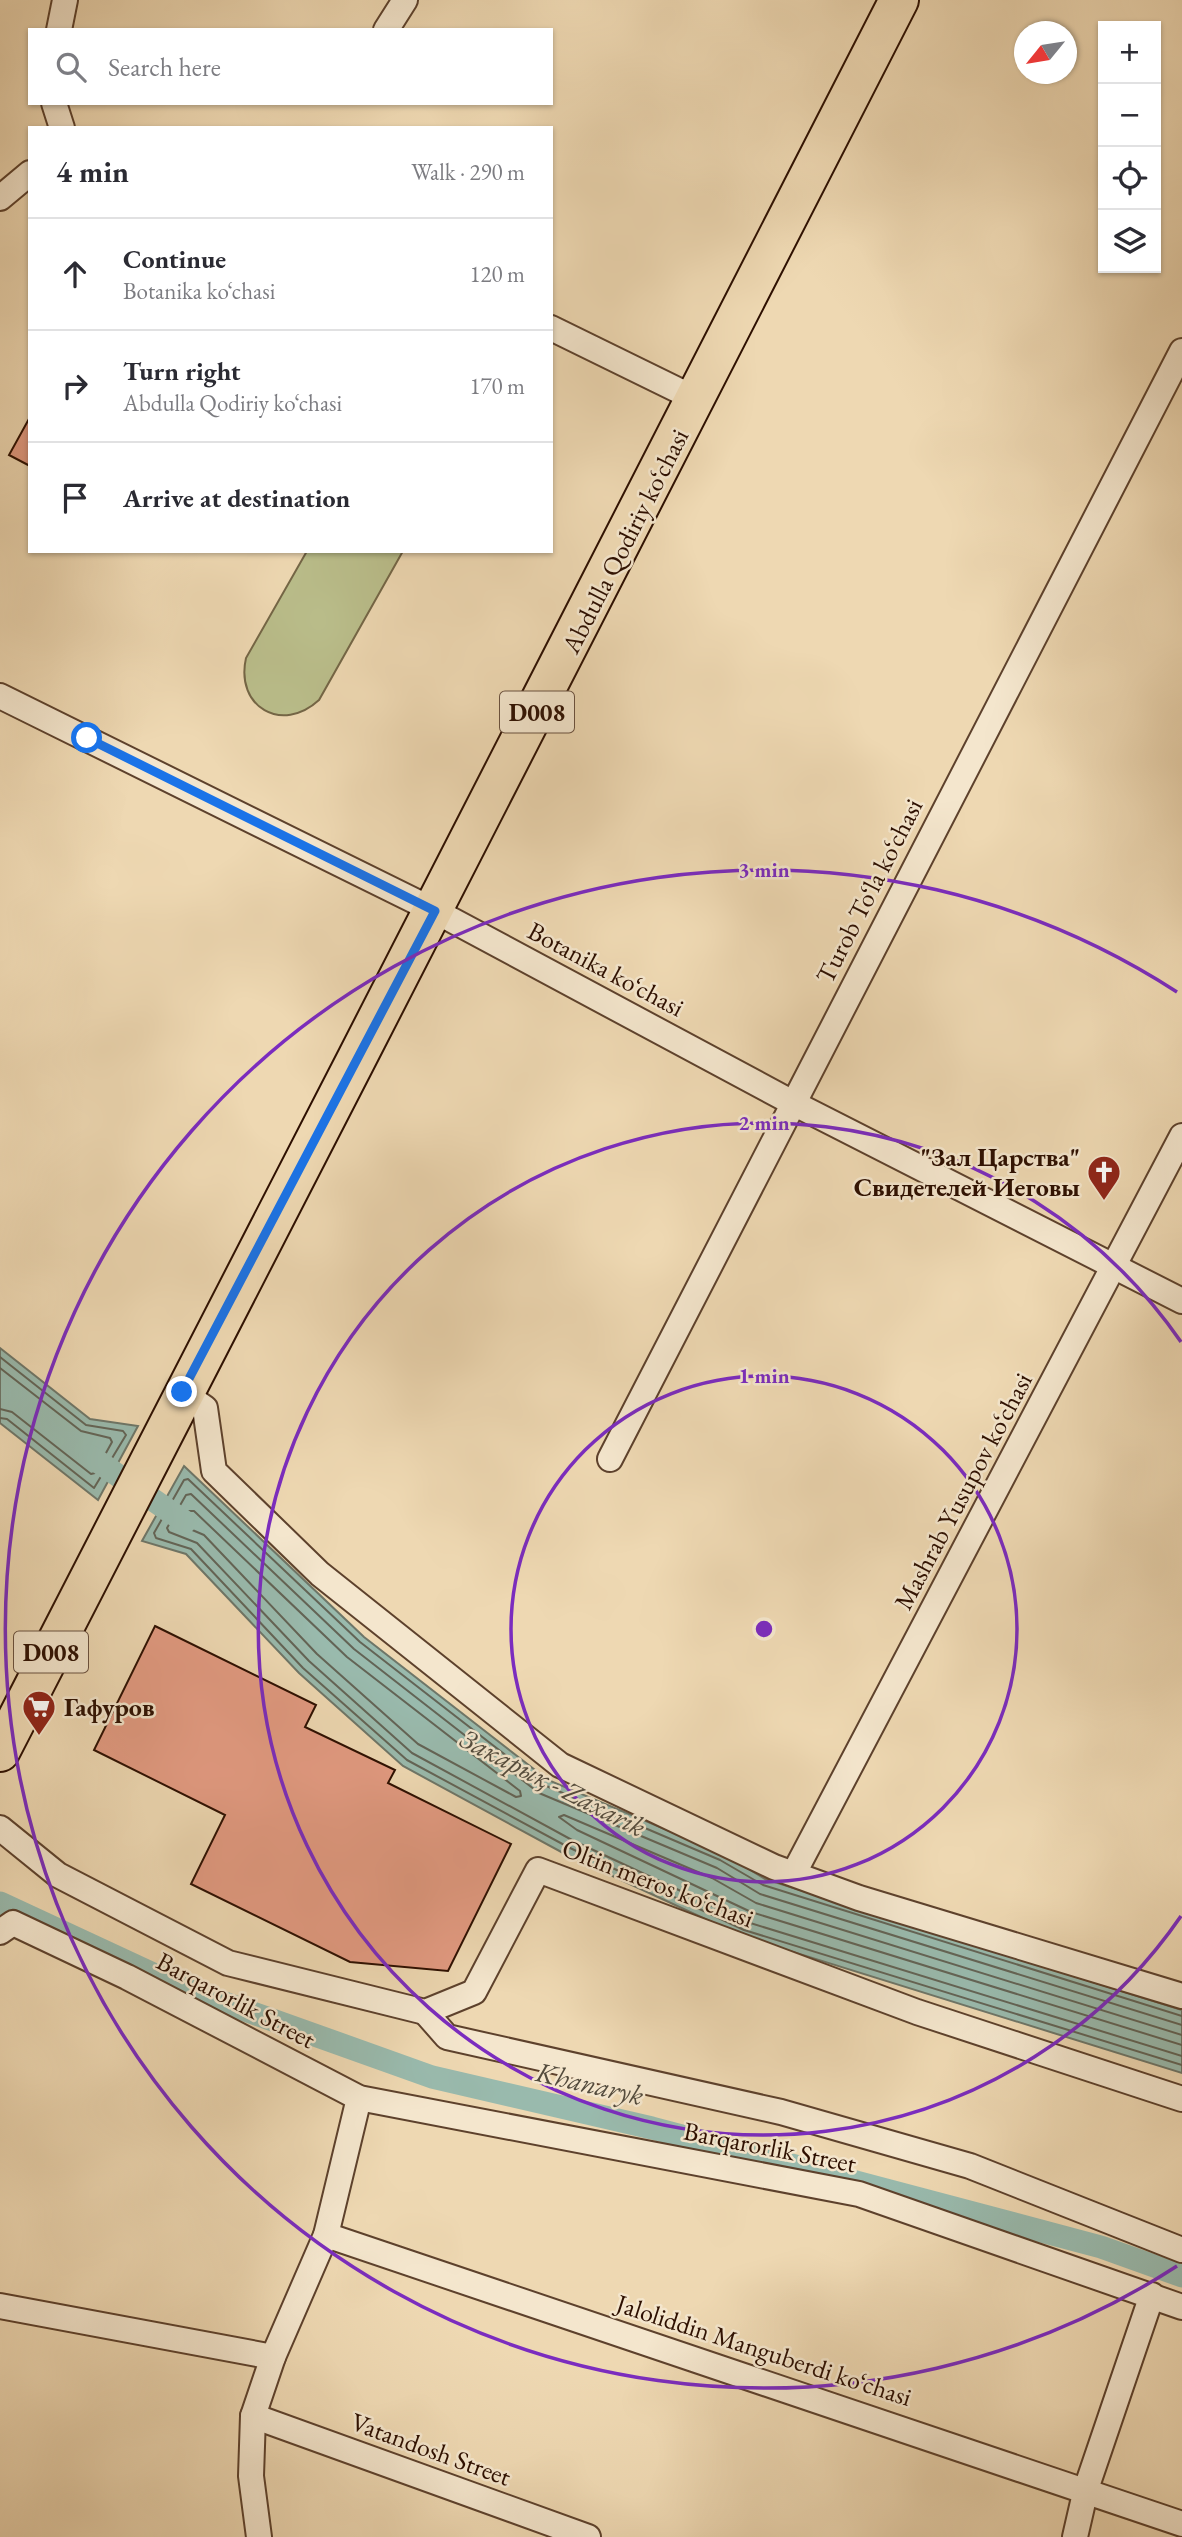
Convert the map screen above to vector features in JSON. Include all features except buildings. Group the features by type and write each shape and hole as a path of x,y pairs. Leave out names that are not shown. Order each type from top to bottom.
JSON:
{"main road":[{"name":"Abdulla Qodiriy ko‘chasi","path":"0,1752 175,1406 435,911 698,400 898,0"}],"street":[{"path":"59,28 65,0"},
{"path":"387,28 405,0"},
{"path":"55,105 61,126"},
{"path":"0,198 28,175"},
{"path":"553,329 698,400"},
{"name":"Turob To‘la ko‘chasi","path":"610,1459 1182,351"},
{"name":"Botanika ko‘chasi","path":"0,696 435,911 793,1103 1182,1301"},
{"name":"Mashrab Yusupov ko‘chasi","path":"794,1873 1115,1268 1182,1136"},
{"path":"175,1406 205,1408 214,1471 320,1574 560,1765 774,1867 859,1898 1182,1996"},
{"path":"0,1828 58,1875 228,1963 425,2012 447,2037 781,2112 970,2166 1182,2250"},
{"name":"Oltin meros ko‘chasi","path":"425,2012 474,1992 538,1870 917,2012 1182,2099"},
{"name":"Barqarorlik Street","path":"0,1932 13,1923 127,1977 359,2098 859,2194 1182,2307"},
{"path":"259,2537 251,2476 253,2416 273,2357 326,2235 359,2098"},
{"name":"Jaloliddin Manguberdi ko‘chasi","path":"326,2235 1086,2489 1182,2524"},
{"path":"1075,2537 1086,2489 1152,2295"},
{"path":"0,2306 273,2357"},
{"name":"Vatandosh Street","path":"253,2416 588,2537"}],"green space":[{"path":"306,553 402,553 319,700 305,710 290,715 277,715 255,702 244,675 246,658"}],"water":[{"path":"0,1348 90,1419 138,1426 98,1500 0,1423"},
{"path":"184,1466 364,1637 548,1780 724,1854 765,1879 1182,2010 1182,2073 742,1936 565,1854 403,1766 299,1673 186,1554 142,1541"}],"waterway":[{"name":"Закарық - Zaxarik","path":"90,1456 185,1522"},
{"name":"Khanaryk","path":"0,1903 183,1988 432,2077 652,2128 1101,2247 1182,2276"}],"place":[{"name":"\"Зал Царства\" Свидетелей Иеговы","path":"1104,1202"},
{"name":"Гафуров","path":"39,1737"}],"route":[{"path":"87,738 435,911 182,1392"}]}
